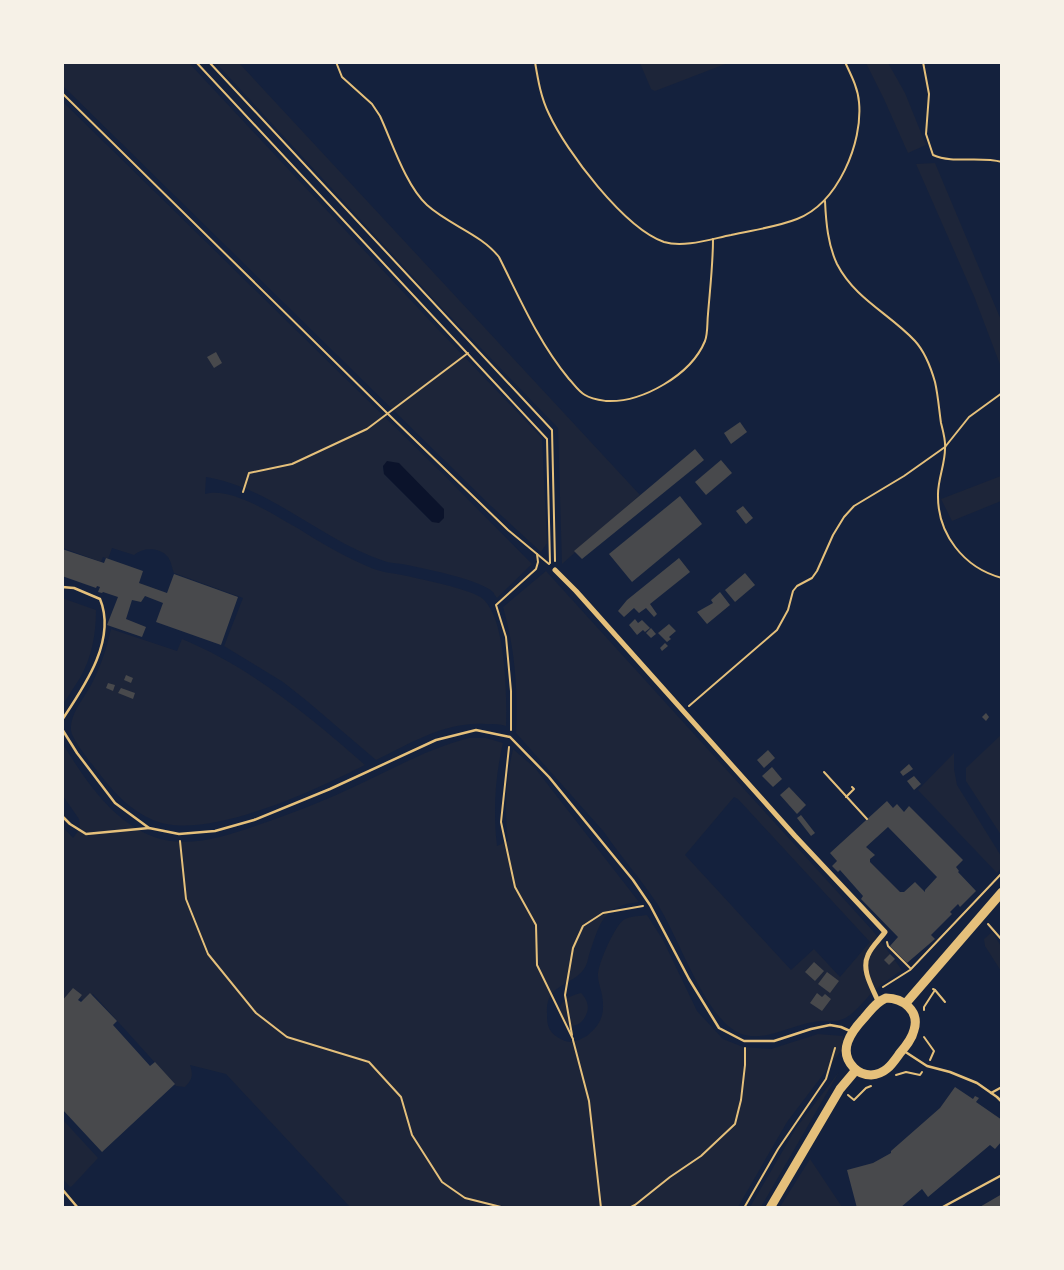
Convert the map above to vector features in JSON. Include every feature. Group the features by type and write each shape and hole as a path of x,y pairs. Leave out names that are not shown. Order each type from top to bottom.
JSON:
{"main road":[{"path":"906,1003 1002,892"},
{"path":"876,997 894,998 906,1003 912,1012 915,1028 903,1050 888,1069 882,1073 864,1075 856,1070 847,1057 846,1048 852,1032 876,997"},
{"path":"770,1208 840,1089 856,1070"}],"street":[{"path":"555,570 795,836 885,932 868,954 868,981 876,997"}],"lane":[{"path":"62,587 74,588 100,599 105,611 105,627 98,656 84,686 62,720"},
{"path":"62,729 76,753 115,803 149,828"},
{"path":"62,816 70,824 86,834 149,828 179,834 215,831 254,820 330,789 436,740 476,730 510,737 549,777 650,905 689,979 719,1028 744,1041 774,1041 811,1029 830,1026 841,1027 852,1032"},
{"path":"903,1050 926,1066 950,1072 977,1083 1002,1102"},
{"path":"991,1093 1002,1087"},
{"path":"941,1208 1002,1175"},
{"path":"62,1189 78,1208"}],"path":[{"path":"62,93 387,413 508,530 550,566 547,439 196,62"},
{"path":"209,62 552,430 555,570"},
{"path":"336,62 342,76 372,104 380,116 416,193 437,213 488,246 499,258 547,348 564,372 585,396 612,401 636,398 663,385 697,356 706,338 713,262 713,239"},
{"path":"535,62 540,90 548,113 573,154 599,188 640,228 664,242 681,244 713,239 798,219 824,201 835,188 844,171 854,145 860,120 859,100 854,82 845,62"},
{"path":"923,62 929,94 926,134 933,155 941,158 976,158 1002,162"},
{"path":"824,201 830,243 837,264 850,283 869,303 902,328 916,342 930,367 935,382 945,447 938,494 939,510 943,524 952,542 965,560 980,570 1002,578"},
{"path":"243,492 249,473 292,464 367,429 468,353"},
{"path":"683,710 777,630 788,610 793,591 797,586 812,578 833,535 844,517 854,506 904,476 945,447 969,417 1002,393"},
{"path":"537,554 538,562 536,569 496,605 506,637 512,691 510,737 501,822 516,887 536,925 537,966 573,1039"},
{"path":"824,772 866,819"},
{"path":"846,797 854,789 852,787"},
{"path":"179,834 186,899 208,954 256,1013 287,1036 369,1062 401,1097 412,1135 442,1182 465,1198 505,1208"},
{"path":"876,997 911,968 1002,873"},
{"path":"601,1208 589,1101 573,1039 565,995 573,948 583,926 603,913 650,905"},
{"path":"885,932 888,946 911,968"},
{"path":"935,990 944,1002"},
{"path":"629,1208 702,1156 735,1124 742,1100 745,1065 744,1041"},
{"path":"744,1208 778,1149 826,1079"}],"shaded area":[{"path":"62,63 189,63 542,438 547,543 541,552 491,506 63,86"},
{"path":"216,63 239,63 640,495 562,564 558,428 442,308"},
{"path":"640,63 728,63 655,91 651,89"},
{"path":"866,63 888,63 905,93 926,145 908,153"},
{"path":"62,101 443,474 532,564 497,598 486,587 463,578 423,568 386,562 361,552 253,492 230,483 206,477 205,494 228,494 240,498 278,517 333,550 373,569 436,582 475,594 483,599 492,611 501,642 504,660 506,726 471,724 457,726 429,734 376,760 283,682 224,646 243,598 174,573 168,557 161,551 147,549 134,555 112,548 108,559 103,557 101,562 63,548","holes":["399,464 405,470 432,522 384,474 383,466"]},
{"path":"935,163 1001,320 1001,367 974,296 916,164"},
{"path":"387,461 399,463 444,509 444,518 439,523 432,522 384,474 383,466"},
{"path":"1001,476 1001,501 952,521 941,499"},
{"path":"546,571 873,931 902,970 875,990 851,1014 843,1019 814,1022 776,1033 756,1036 737,1032 725,1023 703,993 666,919 651,895 604,832 516,733 515,669 503,607","holes":["734,797 738,799 870,942 840,977 814,949 791,970 685,855"]},
{"path":"62,598 96,610 94,637 88,662 80,678 63,702"},
{"path":"111,629 177,651 182,639 208,651 279,694 365,765 291,799 230,819 201,824 175,825 153,820 145,816 125,802 107,784 79,746 71,730 73,716 99,667"},
{"path":"1001,735 1001,835 966,781 966,768"},
{"path":"469,738 486,738 503,743 496,794 497,846 508,841 506,795 513,749 535,768 639,902 617,907 604,918 596,934 584,969 579,975 560,986 550,996 547,1020 550,1031 555,1035 570,1042 582,1039 597,1026 603,1012 598,971 607,946 621,922 625,919 647,915 663,940 697,1011 723,1039 743,1047 771,1049 818,1034 843,1036 844,1047 787,1122 738,1207 350,1207 226,1074 190,1065 192,1074 190,1082 185,1087 176,1086 93,994 84,1001 71,992 63,1004 63,827 73,838 80,828 79,819 63,796 63,744 90,785 125,821 154,837 180,842 220,837 310,806 427,752"},
{"path":"954,753 957,785 1001,856 1001,868 997,873 918,790"},
{"path":"992,932 1001,946 1001,971 985,946 984,939"},
{"path":"581,993 587,1003 586,1015 580,1023 573,1026 566,1024 561,1019 559,1012 561,1005 568,998"},
{"path":"839,1072 761,1207 750,1207 796,1128"},
{"path":"63,1120 98,1158 70,1187 63,1179"},
{"path":"810,1159 842,1207 780,1207"}],"building":[{"path":"216,352 222,363 214,368 207,357"},
{"path":"740,422 747,432 731,444 724,433"},
{"path":"695,449 704,460 582,559 574,551"},
{"path":"721,460 732,473 706,495 695,482"},
{"path":"680,496 702,524 632,582 609,554"},
{"path":"743,506 753,518 746,524 736,511"},
{"path":"62,549 104,563 106,558 143,571 139,583 167,593 174,574 238,597 221,645 156,622 163,603 145,596 141,602 132,600 126,619 146,627 142,637 107,625 118,597 98,592 100,587 97,586 96,588 62,576"},
{"path":"679,558 690,572 650,604 657,614 654,617 646,608 639,613 634,608 624,617 618,611 627,600"},
{"path":"745,573 755,585 735,602 725,590"},
{"path":"720,592 730,605 707,624 697,612 713,603 711,600"},
{"path":"635,619 638,623 642,620 650,628 645,632 643,630 637,635 629,625"},
{"path":"669,624 676,631 669,637 671,639 667,642 658,633"},
{"path":"651,628 656,634 651,638 646,633"},
{"path":"665,643 668,646 662,651 660,648"},
{"path":"126,675 133,678 131,683 124,680"},
{"path":"108,683 115,685 113,691 106,688"},
{"path":"121,688 135,693 133,699 118,693"},
{"path":"986,713 989,717 986,721 982,717"},
{"path":"768,750 775,758 764,768 757,760"},
{"path":"909,764 913,769 903,776 900,772"},
{"path":"772,767 782,779 773,787 762,776"},
{"path":"914,776 921,784 914,790 907,781"},
{"path":"789,787 806,805 797,814 780,795"},
{"path":"887,801 893,808 897,804 904,812 909,806 963,860 956,867 958,872 976,891 960,907 958,904 950,912 952,914 931,935 935,939 907,963 890,946 898,937 861,899 863,896 840,870 838,872 832,866 837,861 830,853","holes":["888,827 937,877 925,892 915,882 904,892 900,892 870,862 870,859 875,855 866,847"]},
{"path":"801,815 815,833 811,836 797,818"},
{"path":"890,954 895,959 889,965 884,960"},
{"path":"814,962 824,971 815,981 805,972"},
{"path":"827,972 839,981 830,993 818,984"},
{"path":"73,988 82,995 78,1000 81,1002 90,993 117,1021 113,1025 150,1066 155,1062 175,1084 102,1152 62,1109 62,1001"},
{"path":"817,993 822,997 825,994 831,999 822,1011 810,1003"},
{"path":"955,1087 973,1099 975,1096 979,1098 976,1102 1002,1120 1002,1141 995,1149 990,1145 928,1197 922,1189 900,1208 857,1208 847,1170 873,1163 891,1153 940,1108"},
{"path":"1002,1194 1002,1208 978,1208"}]}
